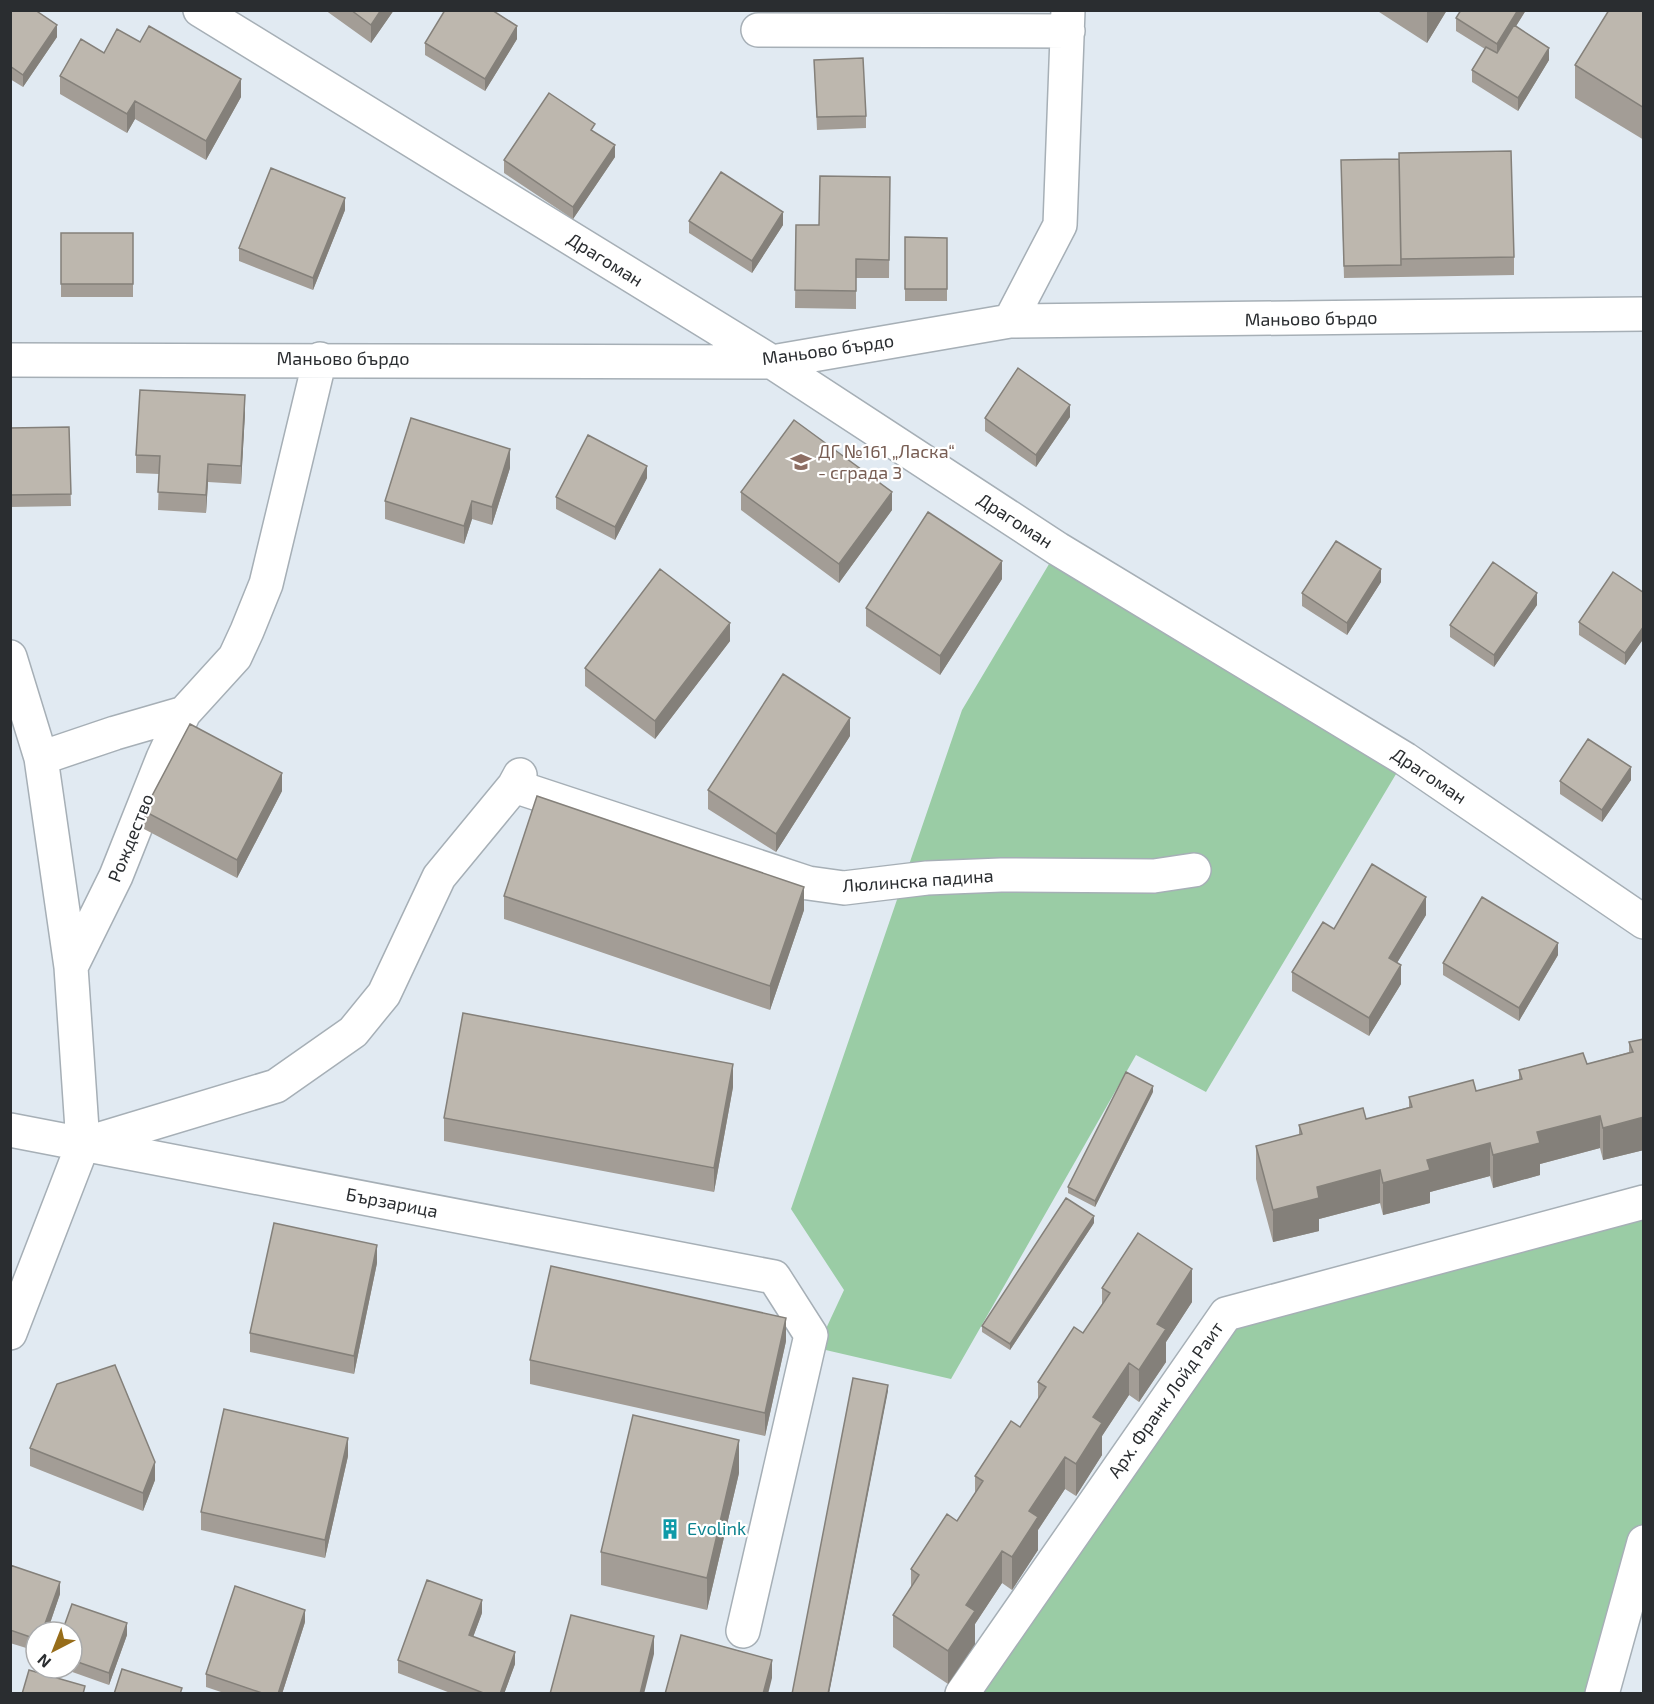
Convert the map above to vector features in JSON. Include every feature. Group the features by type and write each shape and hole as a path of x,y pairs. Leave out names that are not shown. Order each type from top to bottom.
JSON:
{"street":[{"name":"Драгоман","path":"200,10 772,362 1058,549 1405,759 1644,922"},
{"path":"758,30 1068,21 1060,225 1010,321"},
{"name":"Маньово бърдо","path":"10,360 320,359 772,362 1010,321 1644,314"},
{"name":"Рождество","path":"10,1333 82,1144 71,967 116,876 184,714 235,657 266,584 320,359"},
{"path":"10,657 41,758 71,967"},
{"path":"41,758 184,714"},
{"name":"Люлинска падина","path":"82,1144 276,1086 353,1032 384,994 439,877 517,780 808,883 844,888 927,878 1001,875 1154,876 1194,870"},
{"name":"Бързарица","path":"10,1130 774,1277 811,1335 742,1631"},
{"name":"Арх. Франк Лойд Раит","path":"962,1694 1226,1314 1644,1202"},
{"path":"1602,1694 1644,1542"}],"green space":[{"path":"1058,549 1405,759 1206,1092 1136,1055 951,1379 817,1348 844,1290 791,1209 962,710"},
{"path":"1643,1202 1643,1542 1602,1693 962,1694 1226,1314"}],"building":[{"path":"10,10 35,10 57,25 23,75 10,66"},
{"path":"351,10 381,10 371,25"},
{"path":"445,10 492,10 517,26 485,79 425,43"},
{"path":"1461,10 1518,10 1497,44 1456,18"},
{"path":"1609,10 1644,11 1644,108 1575,65"},
{"path":"1514,25 1549,48 1518,98 1472,70 1486,47 1497,53"},
{"path":"149,26 241,79 206,141 135,101 127,114 60,76 81,39 104,53 117,29 140,42"},
{"path":"863,58 866,116 817,117 814,60"},
{"path":"549,93 595,124 591,130 615,145 573,207 504,160"},
{"path":"1511,151 1514,257 1401,259 1399,153"},
{"path":"1399,159 1401,265 1344,266 1341,160"},
{"path":"271,168 345,198 313,278 239,248"},
{"path":"721,172 783,212 752,261 689,221"},
{"path":"820,176 890,177 889,260 856,259 856,291 795,290 796,225 819,225"},
{"path":"61,233 133,233 133,284 61,284"},
{"path":"905,237 947,238 947,289 905,289"},
{"path":"1018,368 1070,405 1036,455 985,418"},
{"path":"140,390 245,395 241,466 208,464 206,495 158,492 160,456 136,455"},
{"path":"411,418 510,449 492,507 472,501 464,526 385,501"},
{"path":"794,420 892,492 839,564 741,492"},
{"path":"69,427 71,494 10,495 10,428"},
{"path":"588,435 647,466 615,527 556,497"},
{"path":"928,512 1002,561 940,656 866,608"},
{"path":"1336,541 1381,569 1347,623 1302,593"},
{"path":"1493,562 1537,593 1494,655 1450,625"},
{"path":"660,569 730,623 655,721 585,668"},
{"path":"1613,572 1644,593 1644,626 1625,653 1579,622"},
{"path":"783,674 850,718 776,834 708,790"},
{"path":"190,724 282,773 237,860 144,811"},
{"path":"1588,739 1631,767 1602,810 1560,781"},
{"path":"537,796 804,887 770,986 504,896"},
{"path":"1372,864 1426,897 1389,958 1401,965 1369,1018 1292,972 1323,922 1334,929"},
{"path":"1482,897 1558,943 1519,1008 1443,963"},
{"path":"463,1013 733,1064 714,1168 444,1118"},
{"path":"1644,1039 1644,1117 1603,1128 1600,1116 1537,1132 1540,1143 1493,1155 1490,1143 1427,1160 1430,1170 1383,1183 1380,1170 1317,1187 1319,1198 1273,1210 1256,1146 1302,1134 1299,1125 1363,1108 1366,1119 1412,1107 1409,1097 1473,1080 1476,1091 1522,1079 1519,1070 1583,1053 1587,1064 1633,1052 1629,1042"},
{"path":"1126,1072 1153,1086 1095,1201 1068,1187"},
{"path":"1066,1198 1094,1216 1010,1344 982,1326"},
{"path":"274,1223 377,1245 354,1356 250,1333"},
{"path":"1138,1233 1192,1269 1157,1324 1166,1329 1139,1370 1129,1363 1093,1417 1102,1423 1076,1464 1065,1457 1029,1511 1038,1517 1012,1557 1002,1551 966,1605 975,1611 948,1651 893,1615 919,1575 911,1569 947,1514 957,1521 983,1481 975,1476 1011,1421 1020,1427 1046,1387 1038,1382 1074,1327 1083,1333 1110,1293 1102,1288"},
{"path":"551,1266 786,1318 765,1413 530,1360"},
{"path":"115,1365 155,1462 143,1493 30,1448 57,1384"},
{"path":"853,1378 888,1385 828,1694 792,1694"},
{"path":"224,1409 348,1438 325,1540 201,1512"},
{"name":"Evolink","path":"633,1415 739,1440 707,1578 601,1552"},
{"path":"10,1565 60,1582 46,1620 24,1620 24,1635 10,1630"},
{"path":"427,1580 482,1600 469,1635 515,1652 500,1694 486,1694 398,1660"},
{"path":"235,1586 305,1610 278,1694 265,1694 206,1674"},
{"path":"72,1604 127,1623 109,1673 84,1664 84,1620 66,1620"},
{"path":"571,1615 654,1636 640,1694 550,1694"},
{"path":"681,1635 772,1660 763,1694 665,1694"},
{"path":"122,1669 182,1688 180,1694 114,1694"},
{"path":"26,1680 64,1680 85,1686 83,1694 22,1694"}],"place":[{"name":"ДГ №161 „Ласка“ - сграда 3","path":"801,462"},
{"name":"Evolink","path":"670,1529"}]}
